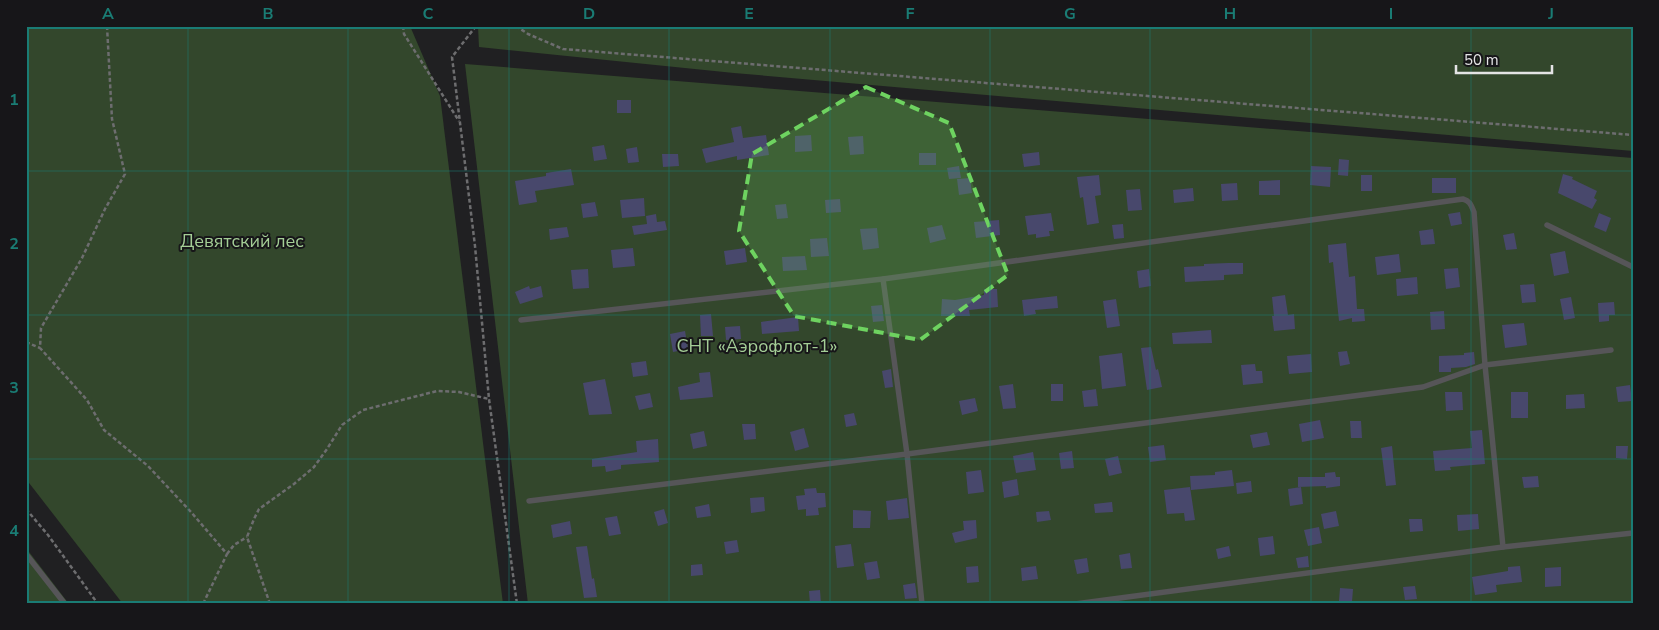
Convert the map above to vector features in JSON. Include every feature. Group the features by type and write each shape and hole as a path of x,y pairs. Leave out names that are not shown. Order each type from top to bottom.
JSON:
{"lane":[{"path":"521,320 883,279 1463,199 1468,200 1474,212 1485,365 1503,547"},
{"path":"1548,225 1633,267"},
{"path":"883,279 907,454 922,604"},
{"path":"529,501 1423,387 1485,365 1611,350"},
{"path":"1075,604 1503,547 1633,533"},
{"path":"26,554 65,604"}],"path":[{"path":"40,348 41,328 82,258 105,209 125,174 112,119 107,26"},
{"path":"403,26 404,34 460,123"},
{"path":"476,26 452,57 475,246 489,399 517,604"},
{"path":"516,26 528,34 563,49 1633,135"},
{"path":"26,342 40,348 87,400 104,430 148,466 227,554"},
{"path":"270,604 248,538 259,509 314,467 342,425 363,410 437,391 460,392 489,399"},
{"path":"26,510 48,535 98,604"},
{"path":"203,604 227,554 234,545 248,538"}],"highlighted area":[{"path":"866,87 949,123 1008,275 920,340 794,316 739,231 752,154"}],"green space":[{"name":"Девятский лес","path":"26,26 410,26 440,96 503,604 123,604 26,479"},
{"path":"478,26 1633,26 1633,151 734,73 479,47"},
{"name":"СНТ «Аэрофлот-1»","path":"465,64 1633,158 1633,604 1231,604 1222,602 1209,604 528,604"},
{"path":"26,548 69,604 26,604"}],"building":[{"path":"617,100 631,100 631,113 617,113"},
{"path":"741,126 743,138 766,135 769,155 737,160 737,156 706,163 702,149 734,142 731,128"},
{"path":"811,135 812,151 795,152 795,136"},
{"path":"863,136 864,154 850,155 848,137"},
{"path":"604,145 607,159 594,161 592,147"},
{"path":"637,147 639,162 628,163 626,149"},
{"path":"1039,152 1040,165 1024,167 1022,154"},
{"path":"919,153 936,153 936,165 919,165"},
{"path":"662,154 678,154 679,166 663,167"},
{"path":"1339,159 1349,160 1348,176 1338,175"},
{"path":"959,166 961,178 949,179 947,168"},
{"path":"1311,166 1331,167 1330,187 1310,185"},
{"path":"571,169 574,185 535,191 537,202 519,205 515,181 546,176 546,173"},
{"path":"1563,174 1573,177 1572,179 1597,191 1594,198 1597,200 1592,209 1558,193"},
{"path":"1099,175 1101,195 1095,196 1099,223 1087,225 1083,197 1080,198 1077,177"},
{"path":"1361,175 1372,175 1372,191 1361,191"},
{"path":"970,178 972,193 959,195 957,179"},
{"path":"1432,178 1456,178 1456,193 1432,193"},
{"path":"1280,180 1280,195 1259,195 1259,181"},
{"path":"1237,183 1238,200 1222,201 1221,184"},
{"path":"1193,188 1194,201 1174,203 1173,190"},
{"path":"1140,189 1142,210 1128,211 1126,190"},
{"path":"644,198 645,216 622,218 620,200"},
{"path":"840,199 841,212 826,213 825,200"},
{"path":"595,202 598,216 583,218 581,204"},
{"path":"786,204 788,218 777,219 775,205"},
{"path":"1460,212 1462,224 1451,226 1448,214"},
{"path":"1051,213 1054,231 1049,231 1050,236 1036,238 1036,234 1028,235 1025,216"},
{"path":"1599,213 1611,218 1606,232 1594,227"},
{"path":"656,214 657,222 665,221 667,230 634,235 632,226 647,224 646,216"},
{"path":"999,220 1000,235 976,238 974,222"},
{"path":"1123,224 1124,238 1114,239 1112,225"},
{"path":"942,225 946,239 930,243 927,228"},
{"path":"567,227 569,237 550,240 549,229"},
{"path":"877,228 879,248 863,250 860,229"},
{"path":"1433,229 1435,244 1421,245 1419,231"},
{"path":"1514,233 1517,249 1506,250 1503,235"},
{"path":"827,238 829,256 811,257 810,239"},
{"path":"1346,243 1349,277 1355,276 1357,309 1364,309 1365,321 1352,322 1352,318 1339,321 1333,262 1329,263 1328,245"},
{"path":"633,248 635,266 613,268 611,250"},
{"path":"745,248 747,262 726,265 724,251"},
{"path":"1565,251 1569,273 1554,276 1550,254"},
{"path":"1399,254 1401,272 1377,275 1375,257"},
{"path":"805,256 807,270 783,271 782,257"},
{"path":"1243,263 1243,274 1224,275 1224,280 1185,282 1184,267"},
{"path":"1458,268 1460,287 1446,289 1444,269"},
{"path":"588,269 589,288 573,289 571,270"},
{"path":"1149,269 1151,286 1139,288 1137,271"},
{"path":"1417,277 1418,294 1397,296 1396,279"},
{"path":"1534,284 1536,302 1522,303 1520,285"},
{"path":"529,286 530,289 541,286 543,297 520,304 515,292"},
{"path":"984,289 997,289 998,307 969,310 970,316 941,316 942,299 955,300 984,295"},
{"path":"1285,295 1288,315 1294,314 1295,329 1274,331 1272,297"},
{"path":"1057,296 1058,308 1035,310 1036,314 1024,316 1022,300"},
{"path":"1571,297 1575,318 1564,320 1560,299"},
{"path":"1116,299 1120,326 1107,328 1103,301"},
{"path":"1614,302 1615,315 1609,315 1609,321 1599,322 1598,303"},
{"path":"882,305 884,321 873,322 871,306"},
{"path":"1444,311 1445,329 1431,330 1430,312"},
{"path":"711,314 713,336 701,336 700,315"},
{"path":"798,317 799,331 762,334 761,322"},
{"path":"1524,323 1527,345 1505,348 1502,325"},
{"path":"740,326 741,339 726,340 725,327"},
{"path":"1211,330 1212,343 1173,344 1172,333"},
{"path":"685,331 688,349 673,352 670,334"},
{"path":"1151,347 1162,387 1147,390 1141,348"},
{"path":"1347,351 1350,364 1340,366 1338,352"},
{"path":"1474,352 1475,364 1451,368 1451,372 1439,372 1439,356 1464,355 1464,353"},
{"path":"1122,353 1126,386 1102,389 1099,356"},
{"path":"1311,354 1312,372 1289,374 1287,356"},
{"path":"646,361 648,375 633,377 631,363"},
{"path":"1255,364 1256,371 1262,371 1263,383 1243,385 1241,365"},
{"path":"891,369 893,387 885,388 882,371"},
{"path":"710,372 713,397 680,400 678,387 700,382 699,373"},
{"path":"605,379 612,414 589,415 583,383"},
{"path":"1013,384 1016,408 1003,409 999,386"},
{"path":"1051,384 1063,384 1063,401 1051,401"},
{"path":"1630,385 1632,401 1618,402 1616,387"},
{"path":"1096,389 1098,406 1084,407 1082,391"},
{"path":"1445,392 1462,392 1463,410 1446,411"},
{"path":"1511,392 1528,392 1528,418 1511,418"},
{"path":"650,393 653,407 639,410 635,396"},
{"path":"1584,394 1585,408 1566,409 1566,395"},
{"path":"975,398 978,411 962,415 959,401"},
{"path":"854,413 857,425 846,427 844,415"},
{"path":"1320,420 1324,438 1302,442 1299,424"},
{"path":"1350,421 1361,421 1362,438 1351,438"},
{"path":"742,424 755,424 756,439 744,440"},
{"path":"804,428 809,447 795,451 790,432"},
{"path":"1482,430 1485,464 1450,467 1451,470 1435,471 1433,451 1472,448 1470,431"},
{"path":"704,431 707,446 693,449 690,434"},
{"path":"1267,432 1270,445 1253,448 1250,435"},
{"path":"658,439 659,462 621,465 621,469 606,472 605,466 592,467 592,459 637,452 636,441"},
{"path":"1164,445 1166,460 1150,462 1148,447"},
{"path":"1392,446 1396,485 1386,486 1381,448"},
{"path":"1616,446 1628,446 1627,459 1616,458"},
{"path":"1072,451 1074,468 1061,469 1059,453"},
{"path":"1033,452 1036,470 1016,473 1013,456"},
{"path":"1118,456 1122,473 1109,476 1105,459"},
{"path":"981,470 984,492 968,494 966,472"},
{"path":"1232,470 1234,486 1191,490 1190,476 1215,475 1215,472"},
{"path":"1335,472 1336,477 1340,477 1340,486 1326,488 1326,486 1298,487 1298,477 1325,477 1325,473"},
{"path":"1538,476 1539,487 1524,488 1522,477"},
{"path":"1017,479 1019,495 1004,498 1002,482"},
{"path":"1251,481 1252,492 1237,494 1236,483"},
{"path":"1190,487 1195,520 1185,521 1184,513 1167,514 1164,490"},
{"path":"1301,487 1303,504 1290,506 1288,489"},
{"path":"816,488 817,493 825,493 826,507 818,508 819,515 806,516 806,509 798,510 796,496 805,495 804,489"},
{"path":"764,497 765,511 751,513 750,498"},
{"path":"907,498 909,518 888,520 886,501"},
{"path":"1112,502 1113,512 1095,513 1094,504"},
{"path":"709,504 711,516 697,518 695,507"},
{"path":"664,509 668,523 658,526 654,512"},
{"path":"853,510 871,511 870,528 853,528"},
{"path":"1049,511 1051,520 1037,522 1036,512"},
{"path":"1336,511 1339,526 1324,529 1321,514"},
{"path":"1478,514 1479,529 1458,531 1457,515"},
{"path":"617,516 621,534 609,536 605,518"},
{"path":"1409,519 1422,519 1423,531 1410,532"},
{"path":"976,520 977,538 955,543 952,533 964,530 963,521"},
{"path":"570,521 572,534 553,538 551,525"},
{"path":"1319,527 1322,543 1308,546 1304,530"},
{"path":"1273,536 1275,554 1260,556 1258,538"},
{"path":"737,540 739,552 726,554 724,542"},
{"path":"851,544 854,566 837,568 835,546"},
{"path":"587,546 597,597 584,598 576,547"},
{"path":"1229,546 1231,556 1218,559 1216,549"},
{"path":"1130,553 1132,568 1121,569 1119,555"},
{"path":"1308,556 1309,567 1298,568 1296,558"},
{"path":"1087,558 1089,572 1077,574 1074,560"},
{"path":"877,561 880,578 867,580 864,563"},
{"path":"702,564 703,575 691,576 691,565"},
{"path":"978,566 979,582 967,583 966,567"},
{"path":"1036,566 1038,579 1022,581 1021,568"},
{"path":"1520,566 1522,582 1496,585 1497,592 1475,595 1472,577 1508,571 1508,567"},
{"path":"1561,567 1561,586 1545,587 1545,568"},
{"path":"915,583 917,598 905,599 903,585"},
{"path":"1415,586 1417,599 1405,600 1403,587"},
{"path":"1340,588 1353,589 1352,602 1339,601"},
{"path":"820,590 821,604 810,604 809,591"}]}
